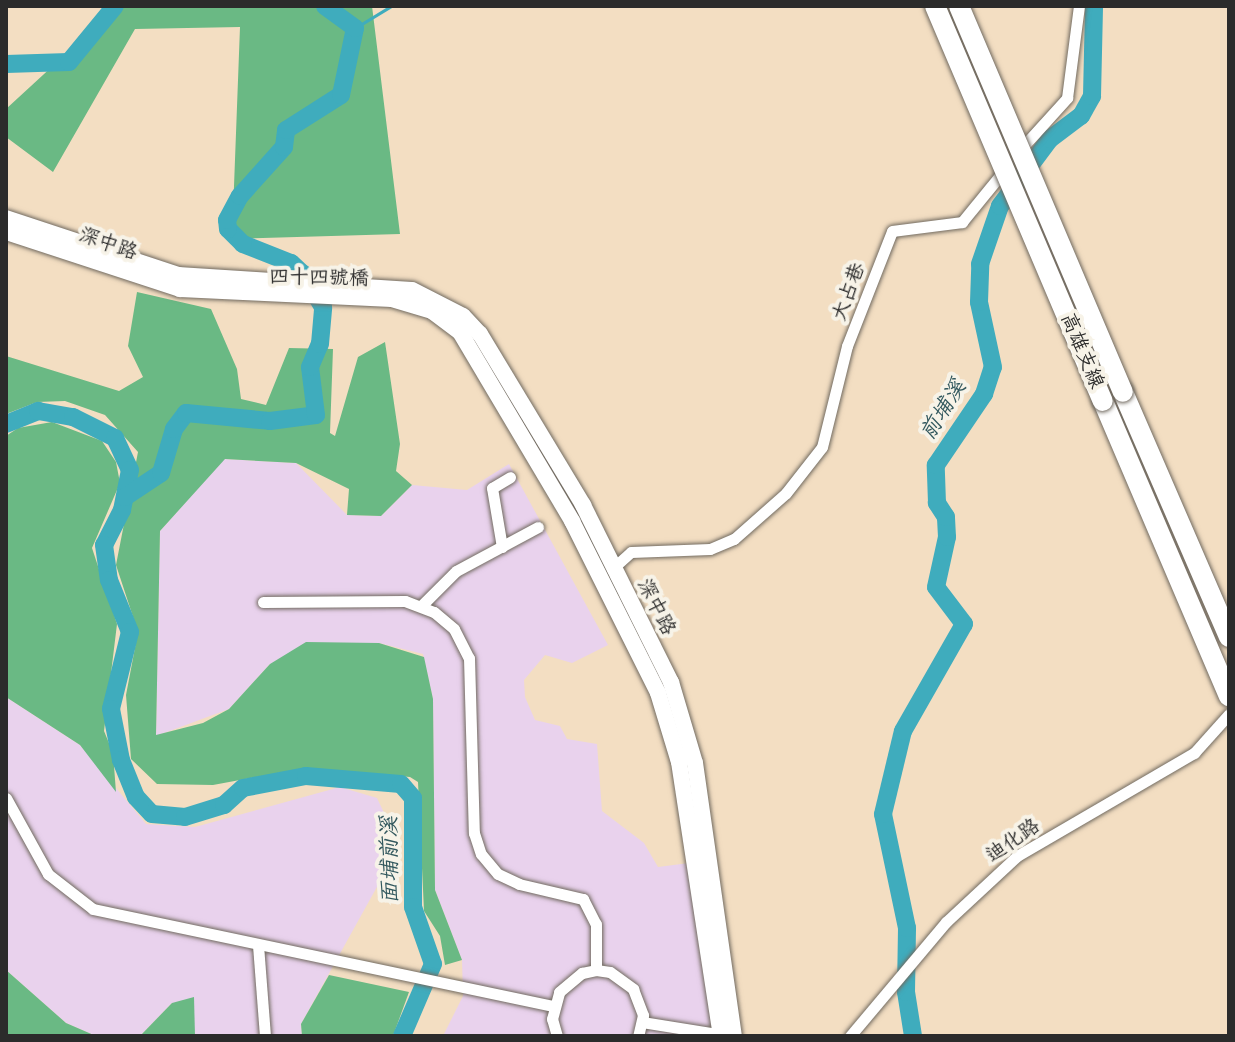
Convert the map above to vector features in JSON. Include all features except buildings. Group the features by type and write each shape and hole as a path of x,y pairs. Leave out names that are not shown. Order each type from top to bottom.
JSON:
{"highway":[{"name":"高雄支線","path":"935,6 1225,688"},
{"name":"高雄支線","path":"959,6 1229,637"}],"main road":[{"name":"深中路","path":"6,218 178,275 243,289"},
{"name":"深中路","path":"6,232 180,289 243,289"},
{"name":"四十四號橋","path":"243,289 388,293"},
{"name":"深中路","path":"388,293 421,292 463,316 480,334 617,561 671,682 685,722 725,1035"},
{"name":"深中路","path":"388,293 432,311 460,332 479,358 604,583 658,693 674,740 725,1035"}],"street":[{"name":"大占巷","path":"617,561 644,549 710,549 734,539 815,461 833,417 847,346 885,242 904,227 962,222 1029,138 1061,109 1079,6"},
{"path":"502,547 492,488 510,477"},
{"path":"421,606 456,571 538,527"},
{"path":"604,583 617,561"},
{"path":"263,602 421,606 454,629 469,658 474,833 481,854 498,874 519,884 583,899 596,924 596,970"},
{"name":"迪化路","path":"850,1036 946,922 1017,856 1194,753 1229,714"},
{"path":"6,798 48,874 93,909 553,1006"},
{"path":"258,945 265,1036"},
{"path":"557,1036 553,1006 569,981 596,970 610,972 633,989 642,1022 638,1036"},
{"path":"642,1022 725,1035"}],"shaded area":[{"path":"224,459 296,463 347,515 381,516 412,485 467,490 509,464 608,645 572,663 545,655 524,680 525,697 535,720 560,726 567,739 597,744 602,811 644,843 658,867 689,863 714,1036 443,1036 463,996 462,960 435,890 433,699 423,654 379,643 270,664 229,709 156,736 160,531"},
{"path":"6,697 80,745 146,824 195,827 340,787 377,798 395,836 378,885 301,1024 302,1036 195,1036 172,1003 140,1036 96,1036 66,1023 6,970"}],"green space":[{"path":"118,6 372,6 400,234 232,239 240,27 135,29 53,172 6,137 6,109"},
{"path":"137,292 211,309 237,369 241,399 266,405 289,348 333,349 330,433 335,436 358,357 385,342 400,444 396,471 412,485 381,516 347,515 349,489 296,463 225,459 160,531 156,735 203,723 229,709 270,664 306,642 379,643 424,657 433,699 435,890 462,960 445,965 440,936 424,911 418,782 410,777 305,768 213,785 157,784 131,759 126,695 138,632 116,565 138,452 105,415 65,401 37,402 6,414 6,356 119,391 143,377 128,346"},
{"path":"52,422 102,441 116,462 120,483 92,548 117,624 104,731 113,753 116,792 80,745 6,697 6,436 18,428"},
{"path":"6,970 66,1023 96,1036 6,1036"},
{"path":"329,975 409,992 393,1036 302,1036 301,1024"},
{"path":"194,997 195,1036 140,1036 172,1003"}],"waterway":[{"path":"6,64 69,62 115,6"},
{"path":"125,497 161,473 174,429 186,413 270,421 316,415 310,367 320,344 323,307 303,274 291,263 243,244 228,229 227,220 240,196 284,147 286,130 341,95 355,28 325,6"},
{"path":"355,28 391,6"},
{"name":"前埔溪","path":"913,1036 906,992 907,928 883,814 903,731 964,624 936,587 947,537 946,517 937,503 936,465 984,394 993,367 979,302 980,264 1000,206 1050,139 1081,116 1092,96 1094,6"},
{"name":"面埔前溪","path":"6,424 38,411 73,417 115,438 130,470 122,510 104,545 109,580 130,632 111,709 121,760 136,797 152,814 185,817 224,805 243,788 306,776 401,784 413,798 413,907 433,964 402,1036"}]}
